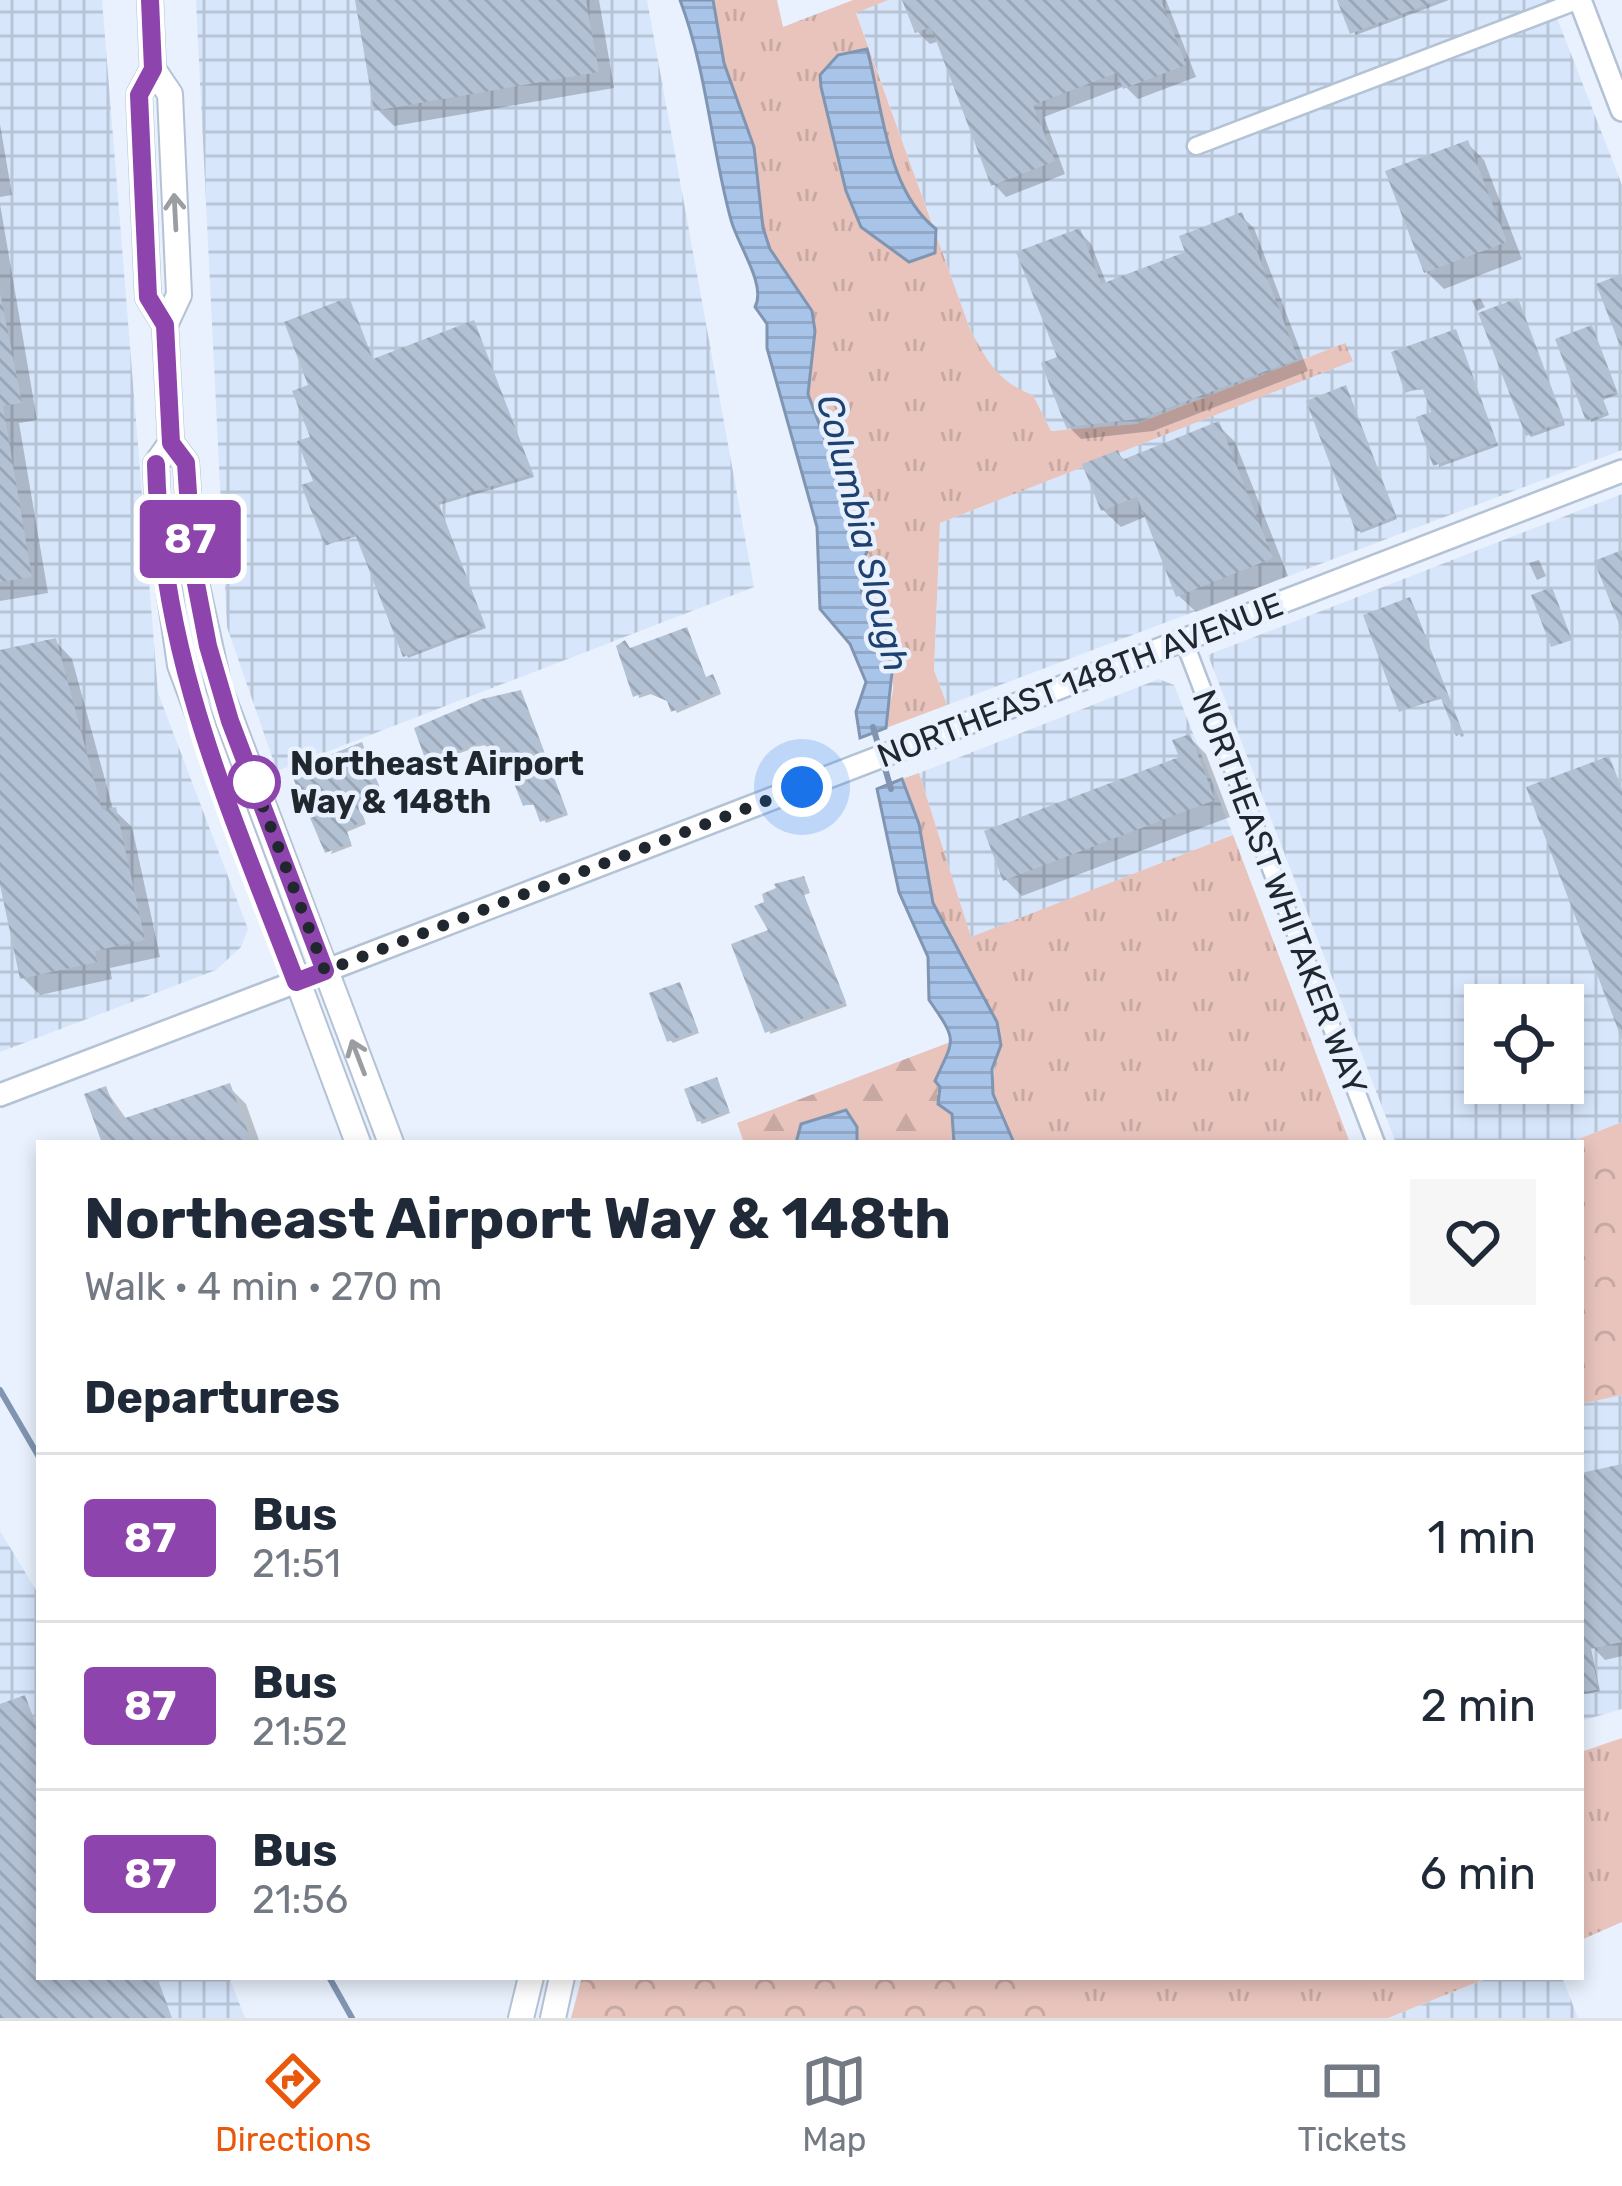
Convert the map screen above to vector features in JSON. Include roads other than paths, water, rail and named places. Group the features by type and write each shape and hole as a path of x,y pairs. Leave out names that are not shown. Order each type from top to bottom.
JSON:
{"main road":[{"path":"150,0 153,69 139,95 148,297 165,325 171,443 186,463 193,568 219,687 390,1140"},
{"path":"171,443 156,464 158,514 180,665 357,1140"},
{"name":"NORTHEAST 148TH AVENUE","path":"296,982 325,971"},
{"path":"520,2018 530,1980"},
{"path":"553,2018 561,1980"}],"street":[{"path":"1196,146 1579,0 1622,110"},
{"name":"NORTHEAST 148TH AVENUE","path":"325,971 1622,471"},
{"name":"NORTHEAST WHITAKER WAY","path":"1184,641 1375,1140"},
{"name":"NORTHEAST 148TH AVENUE","path":"0,1095 296,982"}],"water":[{"path":"680,0 713,0 724,63 754,147 763,228 770,249 812,311 815,331 808,394 867,552 860,564 862,594 880,618 892,672 886,728 860,738 856,712 866,682 850,644 820,609 817,527 767,348 767,324 755,307 754,276 731,220 697,54"},
{"path":"867,49 896,170 906,193 936,229 935,253 909,262 861,227 846,191 821,87 820,75 838,55"},
{"path":"902,779 919,824 933,903 997,1022 1001,1045 992,1069 993,1094 1013,1140 954,1140 952,1114 938,1104 940,1087 935,1081 949,1048 949,1033 929,1000 928,957 899,892 877,789"},
{"path":"846,1110 857,1127 857,1140 797,1140 801,1124"}],"waterway":[{"name":"Columbia Slough","path":"873,727 891,789"},
{"name":"Columbia Slough","path":"0,1390 36,1452"},
{"name":"Columbia Slough","path":"331,1980 352,2018"}],"place":[{"name":"Northeast Airport Way & 148th","path":"254,782"}]}
